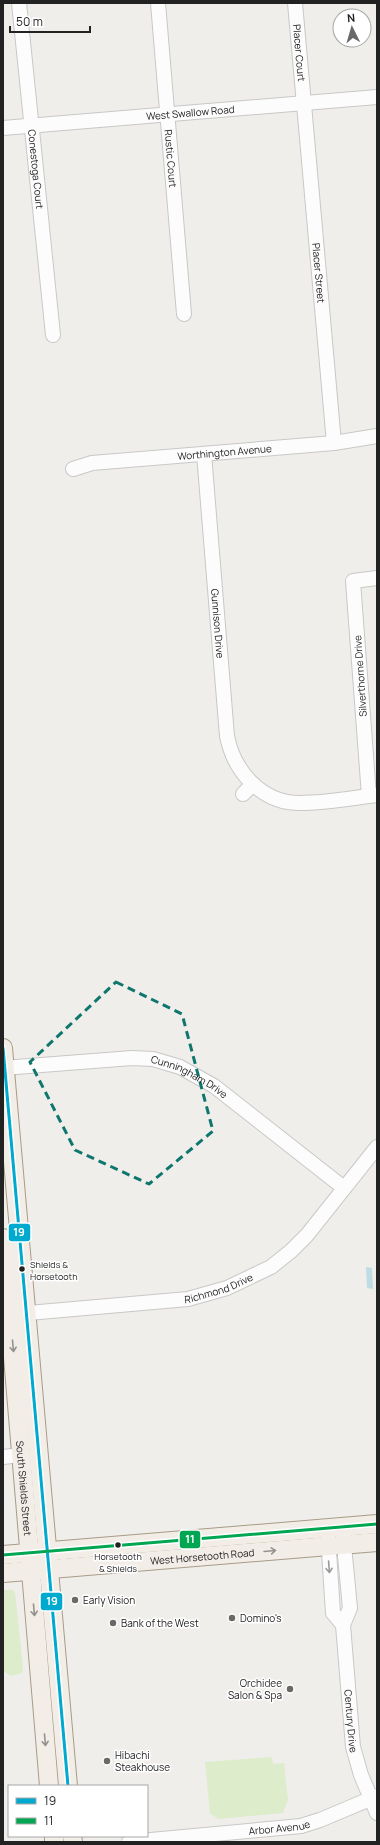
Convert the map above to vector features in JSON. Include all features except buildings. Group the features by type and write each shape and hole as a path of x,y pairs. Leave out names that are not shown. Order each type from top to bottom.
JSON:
{"main road":[{"name":"South Shields Street","path":"3,1048 13,1314 21,1455 39,1552 49,1570 68,1785"},
{"name":"South Shields Street","path":"3,1238 13,1314 39,1552 31,1571 50,1785"},
{"name":"West Horsetooth Road","path":"3,1555 377,1524"},
{"name":"West Horsetooth Road","path":"3,1573 377,1542"}],"street":[{"name":"Conestoga Court","path":"19,3 54,335"},
{"name":"Rustic Court","path":"158,3 184,314"},
{"name":"Placer Court","path":"295,3 303,103"},
{"name":"West Swallow Road","path":"3,128 377,97"},
{"name":"Placer Street","path":"303,103 334,443"},
{"name":"Worthington Avenue","path":"73,469 92,463 334,443 377,436"},
{"name":"Gunnison Drive","path":"204,454 227,736 235,762 248,789 272,797 300,803 373,796"},
{"name":"Silverthorne Drive","path":"373,796 353,581 377,578"},
{"name":"Cunningham Drive","path":"4,1068 132,1058 153,1059 180,1067 214,1086 344,1188"},
{"name":"Richmond Drive","path":"13,1314 188,1299 226,1288 271,1267 291,1251 306,1235 377,1147"},
{"path":"3,1457 21,1455"},
{"name":"Century Drive","path":"335,1527 336,1546 333,1613 343,1625 353,1747 374,1797 377,1813"},
{"name":"Arbor Avenue","path":"129,1842 301,1826 320,1820 374,1797"}],"highlighted area":[{"path":"116,982 182,1014 213,1131 149,1184 75,1150 30,1062"}],"green space":[{"path":"3,1590 13,1590 15,1592 23,1667 22,1673 11,1676 3,1671"},
{"path":"272,1757 273,1764 284,1763 288,1800 283,1813 219,1819 210,1814 205,1762"}],"water":[{"path":"366,1267 372,1268 373,1289 367,1288"}],"transit line":[{"name":"19","path":"3,1048 68,1785"},
{"name":"11","path":"3,1555 377,1524"}],"place":[{"name":"Shields & Horsetooth","path":"22,1269"},
{"name":"Horsetooth & Shields","path":"118,1545"},
{"name":"Early Vision","path":"75,1600"},
{"name":"Domino's","path":"232,1618"},
{"name":"Bank of the West","path":"113,1623"},
{"name":"Orchidee Salon & Spa","path":"290,1689"},
{"name":"Hibachi Steakhouse","path":"107,1761"}]}
